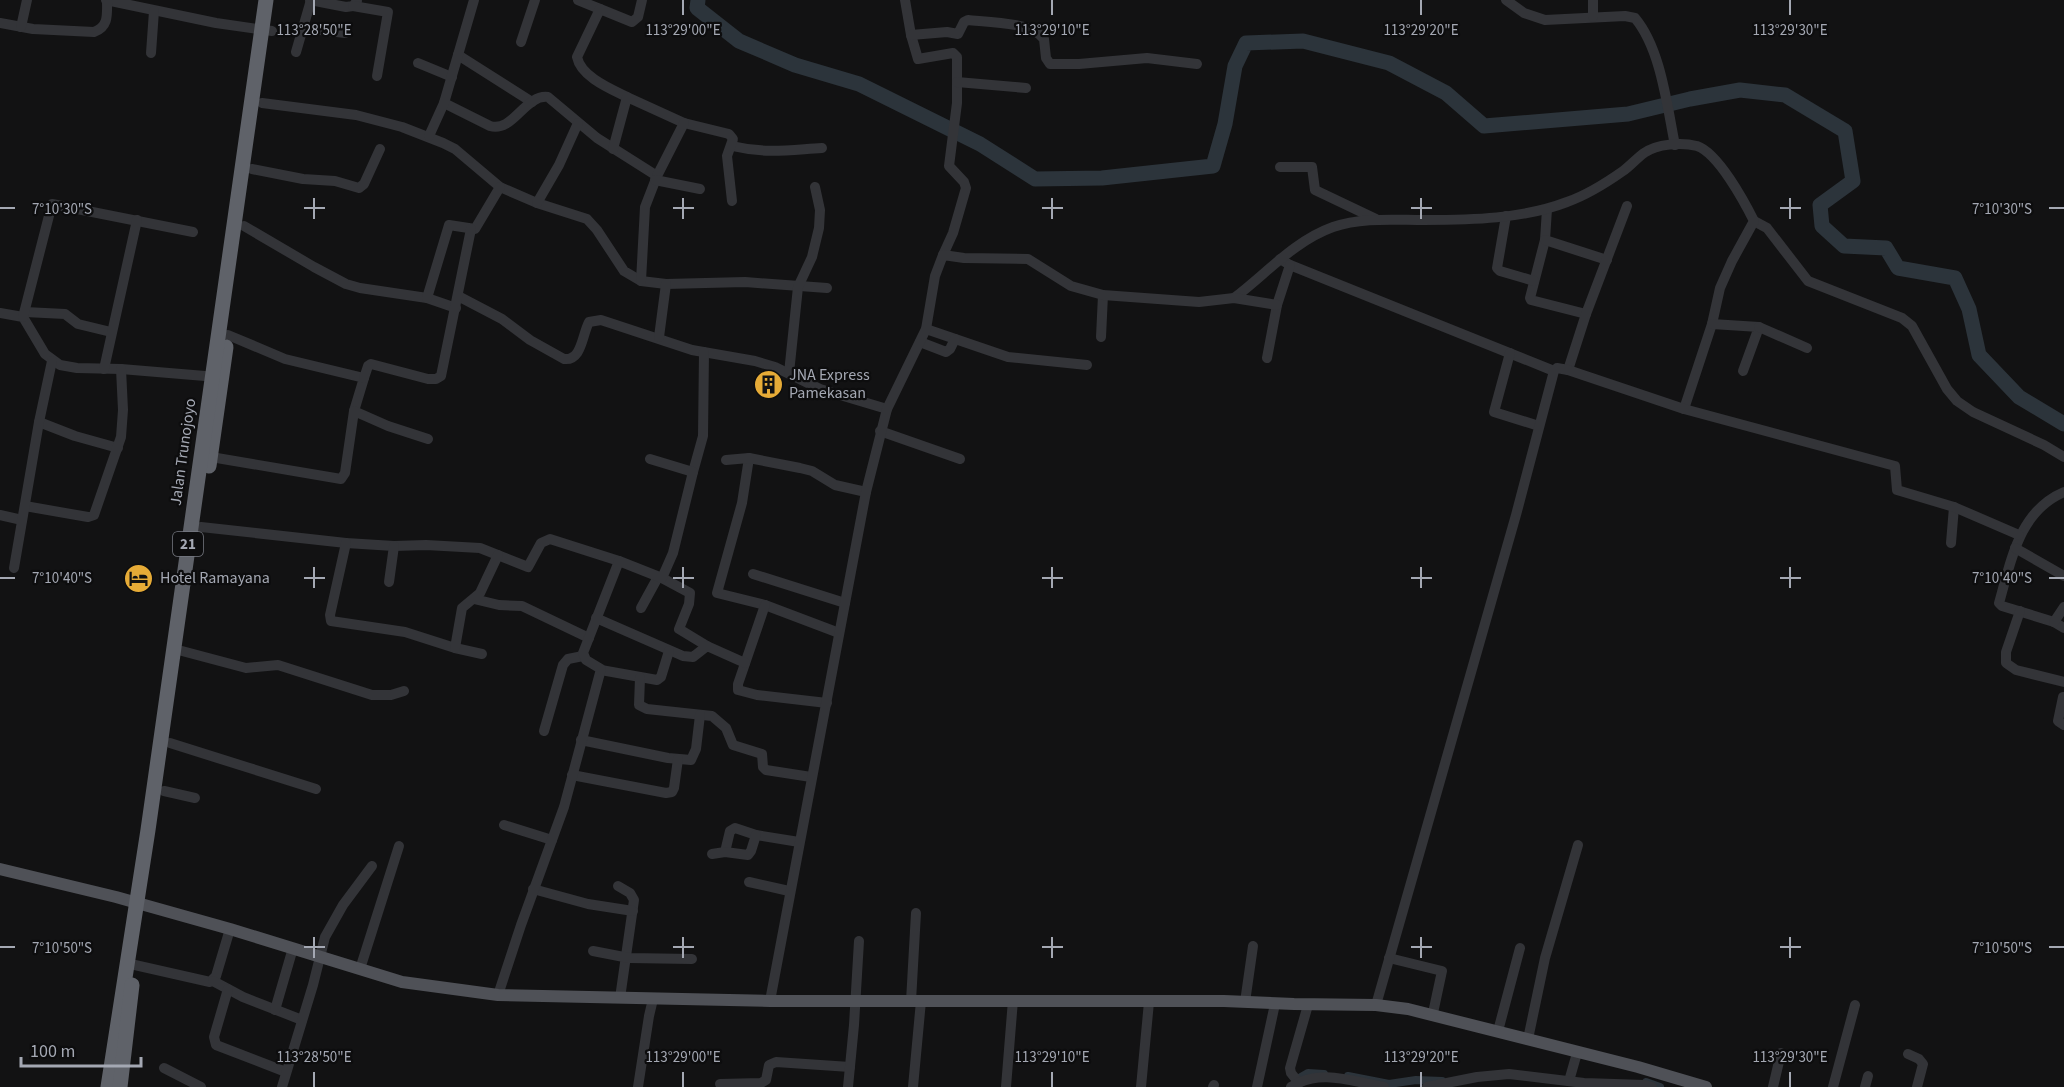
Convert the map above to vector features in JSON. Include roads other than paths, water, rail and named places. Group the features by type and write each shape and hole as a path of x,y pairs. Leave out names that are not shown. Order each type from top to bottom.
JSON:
{"highway":[{"name":"Jalan Trunojoyo","path":"108,1087 164,791 211,457 211,376 228,335 262,103 267,30 266,0"},
{"name":"Jalan Trunojoyo","path":"141,904 211,376 267,30 276,0"},
{"name":"Jalan Trunojoyo","path":"120,1087 130,964"}],"main road":[{"path":"0,869 230,929 402,982 498,994 653,999 1013,1000 1376,1005 1433,1013 1528,1039 1577,1053 1637,1077 1706,1087"}],"street":[{"path":"21,27 27,0"},
{"path":"296,52 311,0 346,7 356,3 388,12 377,75"},
{"path":"429,136 444,103 474,0"},
{"path":"521,42 535,0"},
{"path":"578,0 632,22 637,20 642,0"},
{"path":"770,1001 866,492 880,431 887,409 926,329 935,276 953,233 966,188 964,182 949,167 956,114 956,54 919,59 911,35 905,0"},
{"path":"1506,0 1524,13 1538,19 1625,16 1635,18 1650,46 1666,95 1675,145"},
{"path":"1593,0 1593,17"},
{"path":"0,23 21,27 94,32 101,29 106,22 106,1 216,23 267,30"},
{"path":"600,9 578,53 577,61 591,77 627,97 684,123 729,134 732,137 732,146 727,156 732,201"},
{"path":"151,53 154,11"},
{"path":"911,35 947,32 958,34 965,20 990,22 1020,26 1041,35 1045,43 1047,60 1052,65 1147,58 1197,64"},
{"path":"304,27 345,33"},
{"path":"459,55 532,102"},
{"path":"418,63 452,77"},
{"path":"957,82 1026,88"},
{"path":"444,103 497,128 540,97 548,97 578,123 656,178 700,189"},
{"path":"613,149 627,97"},
{"path":"262,103 356,115 429,136 455,149 500,187 537,203 587,219 624,271 641,281 666,284 745,282 827,288"},
{"path":"537,203 578,123"},
{"path":"641,281 645,207 656,178 684,123"},
{"path":"1234,298 1280,259 1313,237 1335,226 1376,219 1426,220 1506,216 1547,209 1568,202 1604,184 1653,148 1675,145 1697,147 1710,155 1734,185 1754,221 1767,228 1811,283 1902,318 1912,326 1947,389 1962,406 2064,457"},
{"path":"732,146 753,151 773,152 822,148"},
{"path":"252,169 303,179 335,181 359,188 364,184 380,149"},
{"path":"1280,167 1312,167 1314,187 1317,192 1376,219"},
{"path":"427,298 449,225 476,228 500,187"},
{"path":"789,373 798,287 812,257 819,228 820,210 815,187"},
{"path":"193,232 52,205 24,315 42,350 52,361 66,367 211,376"},
{"path":"1568,370 1586,314 1628,206"},
{"path":"1547,209 1545,240 1529,296 1531,300 1586,314"},
{"path":"1506,216 1497,268 1500,271 1534,281"},
{"path":"104,369 137,220"},
{"path":"1684,409 1712,324 1720,288 1754,221"},
{"path":"244,226 346,284 427,298 456,308"},
{"path":"211,457 341,479 345,473 354,411 368,366 371,364 423,378 440,377 471,229"},
{"path":"1545,240 1606,260"},
{"path":"943,255 964,258 1024,258 1071,286 1103,295 1199,302 1234,298 1277,305"},
{"path":"1280,259 1554,371"},
{"path":"1267,358 1277,305 1290,265"},
{"path":"659,338 666,284"},
{"path":"1101,337 1103,295"},
{"path":"458,296 502,319 531,340 564,359 569,360 577,356 586,326 594,320 601,320 679,346 755,361 789,373 820,389 887,409"},
{"path":"0,313 64,314 78,324 111,332"},
{"path":"1712,324 1760,327 1807,348"},
{"path":"1743,371 1760,327"},
{"path":"926,329 1008,357 1087,365"},
{"path":"228,335 285,359 364,378"},
{"path":"920,342 946,352 955,339"},
{"path":"641,608 673,553 703,436 704,352"},
{"path":"1510,353 1494,412 1539,426"},
{"path":"14,568 52,361"},
{"path":"1376,1005 1524,485 1554,371 1558,368 1684,409 1895,466 1897,490 1954,507 2019,535"},
{"path":"25,506 93,516 118,448 123,426 121,369"},
{"path":"354,411 388,426 428,439"},
{"path":"39,422 118,448"},
{"path":"880,431 960,459"},
{"path":"726,460 749,458 808,470 835,485 866,492"},
{"path":"749,458 742,503 716,592 765,605 839,633"},
{"path":"650,459 693,472"},
{"path":"2064,492 2039,509 2019,535 2000,603 2002,606 2054,622 2064,628"},
{"path":"1951,543 1954,507"},
{"path":"0,515 22,520"},
{"path":"201,527 346,543 394,546 469,546 529,567 541,543 548,539 573,545 619,561 690,593 689,604 679,630 745,663"},
{"path":"346,543 330,615 331,621 405,632 482,654"},
{"path":"389,582 394,546"},
{"path":"2015,548 2064,576"},
{"path":"455,648 462,608 480,593 498,555"},
{"path":"583,656 619,561"},
{"path":"753,574 845,603"},
{"path":"474,599 499,605 521,606 589,638"},
{"path":"765,605 737,687 739,691 827,704"},
{"path":"2054,622 2064,607"},
{"path":"2020,611 2006,652 2006,663 2016,670 2064,682"},
{"path":"596,618 669,651 691,658 707,646"},
{"path":"182,651 246,668 278,665 372,695 391,695 404,691"},
{"path":"544,731 563,665 568,659 583,656 601,670 659,680 669,651"},
{"path":"498,994 533,889 564,807 601,670"},
{"path":"640,678 639,705 712,716 726,728 731,742 736,747 762,754 766,770 811,777"},
{"path":"2062,696 2058,721 2064,725"},
{"path":"581,740 678,759 693,759 700,715"},
{"path":"170,743 316,789"},
{"path":"572,775 670,793 674,788 678,759"},
{"path":"164,791 195,798"},
{"path":"504,825 552,840"},
{"path":"725,852 732,829 738,828 756,835 800,842"},
{"path":"712,854 725,852 747,855 752,851 756,835"},
{"path":"1528,1039 1545,958 1578,845"},
{"path":"360,969 399,846"},
{"path":"282,1087 329,929 343,905 372,866"},
{"path":"749,882 789,891"},
{"path":"618,886 633,897 620,998"},
{"path":"533,889 588,904 633,911"},
{"path":"913,1087 916,914"},
{"path":"213,981 230,929"},
{"path":"848,1087 859,941"},
{"path":"1245,1002 1253,946"},
{"path":"275,1010 293,948"},
{"path":"1498,1031 1520,948"},
{"path":"593,951 625,957 692,959"},
{"path":"1389,958 1442,970 1433,1013"},
{"path":"130,964 208,982 213,981 302,1020"},
{"path":"228,989 214,1037 216,1045 286,1072"},
{"path":"638,1087 653,999"},
{"path":"1006,1087 1013,1000"},
{"path":"1141,1087 1149,1002"},
{"path":"1257,1087 1275,1004"},
{"path":"1308,1005 1291,1065 1295,1082 1338,1077 1384,1087"},
{"path":"1833,1087 1855,1005"},
{"path":"1570,1078 1577,1053"},
{"path":"1773,1087 1781,1053"},
{"path":"1908,1054 1919,1059 1923,1064 1917,1087"},
{"path":"720,1084 761,1083 766,1080 769,1065 776,1062 850,1067"},
{"path":"164,1068 201,1087"},
{"path":"1427,1087 1477,1077 1509,1074 1570,1078 1637,1077 1652,1087"}],"waterway":[{"path":"698,0 697,8 739,41 795,65 859,84 980,144 1035,179 1102,178 1213,166 1225,124 1235,66 1246,43 1303,41 1389,63 1446,93 1484,126 1628,114 1740,90 1785,95 1845,131 1853,181 1820,205 1822,226 1844,246 1886,248 1898,268 1955,278 1969,309 1979,355 2019,397 2064,424"},
{"path":"1296,1080 1308,1073 1324,1074"},
{"path":"1348,1076 1389,1084 1416,1080 1442,1081"},
{"path":"1646,1082 1660,1087"}],"place":[{"name":"JNA Express Pamekasan","path":"768,384"},
{"name":"Hotel Ramayana","path":"139,578"}]}
